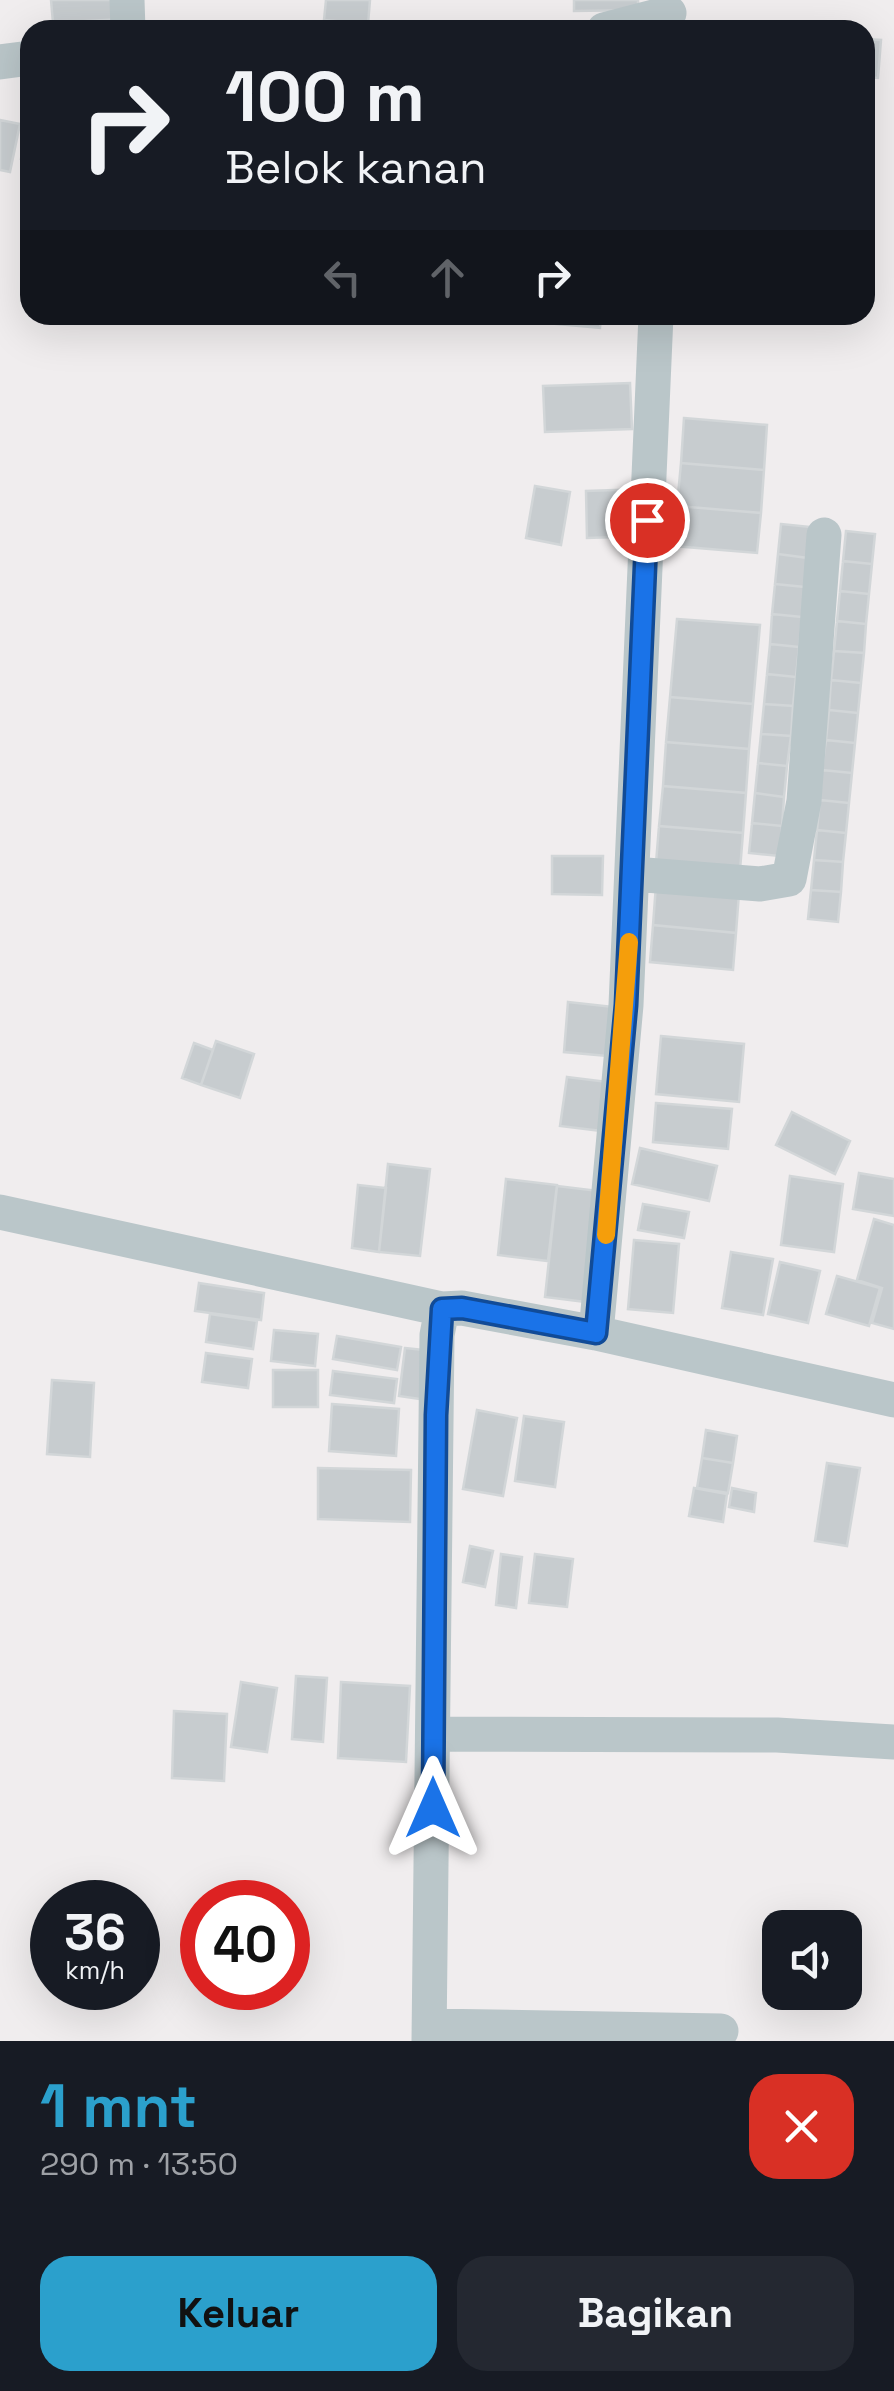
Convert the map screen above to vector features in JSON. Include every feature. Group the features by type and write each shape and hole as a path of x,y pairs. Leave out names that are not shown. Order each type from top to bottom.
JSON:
{"street":[{"path":"645,20 669,14"},
{"path":"596,1333 616,1138 632,874 656,325"},
{"path":"632,874 760,884 789,879 804,801 824,535"},
{"path":"0,1212 442,1309 462,1308 596,1333 894,1400"},
{"path":"442,1309 437,1355 429,2034 721,2031"},
{"path":"433,1734 777,1735 894,1742"}],"building":[{"path":"51,0 121,0 122,19 53,20"},
{"path":"326,0 370,0 368,20 324,20"},
{"path":"574,0 638,0 638,10 574,11"},
{"path":"875,40 881,40 875,78"},
{"path":"0,120 20,124 10,172 0,170"},
{"path":"630,383 632,429 545,432 543,386"},
{"path":"684,418 767,425 764,470 681,463"},
{"path":"681,463 764,470 761,513 677,506"},
{"path":"535,486 570,492 561,545 526,538"},
{"path":"645,489 646,536 587,538 586,491"},
{"path":"677,506 761,513 757,553 674,546"},
{"path":"781,524 811,527 808,558 778,554"},
{"path":"846,531 875,534 872,564 843,561"},
{"path":"778,554 808,558 805,587 775,584"},
{"path":"843,561 872,564 869,594 840,591"},
{"path":"775,584 805,587 802,617 772,614"},
{"path":"840,591 869,594 866,624 837,621"},
{"path":"772,614 802,617 799,647 770,644"},
{"path":"677,619 760,625 753,704 670,697"},
{"path":"837,621 866,624 864,653 834,651"},
{"path":"770,644 799,647 796,677 767,674"},
{"path":"834,651 864,653 861,683 831,680"},
{"path":"767,674 796,677 793,706 764,704"},
{"path":"831,680 861,683 858,713 829,710"},
{"path":"670,697 753,704 749,749 666,742"},
{"path":"764,704 793,706 791,736 761,734"},
{"path":"829,710 858,713 855,743 826,740"},
{"path":"761,734 791,736 787,766 758,763"},
{"path":"826,740 855,743 852,773 822,770"},
{"path":"666,742 749,749 746,793 663,786"},
{"path":"758,763 787,766 784,797 755,793"},
{"path":"822,770 852,773 849,803 820,800"},
{"path":"663,786 746,793 743,833 659,826"},
{"path":"755,793 784,797 782,826 752,823"},
{"path":"820,800 849,803 846,833 817,830"},
{"path":"752,823 782,826 779,856 749,853"},
{"path":"659,826 743,833 740,870 656,863"},
{"path":"817,830 846,833 843,862 814,860"},
{"path":"552,856 603,856 602,895 552,894"},
{"path":"814,860 843,862 841,892 811,890"},
{"path":"656,885 739,893 736,933 653,925"},
{"path":"811,890 841,892 838,922 808,919"},
{"path":"653,925 736,933 733,970 650,962"},
{"path":"568,1002 623,1008 618,1057 564,1052"},
{"path":"661,1036 744,1044 739,1102 656,1094"},
{"path":"216,1041 254,1054 240,1098 201,1085"},
{"path":"194,1043 213,1050 201,1085 182,1078"},
{"path":"567,1077 616,1083 610,1132 560,1126"},
{"path":"656,1103 732,1109 728,1149 653,1142"},
{"path":"792,1112 850,1141 835,1174 776,1145"},
{"path":"640,1148 717,1166 709,1201 632,1184"},
{"path":"388,1164 430,1169 420,1256 379,1252"},
{"path":"859,1173 894,1179 894,1216 853,1209"},
{"path":"790,1176 843,1184 834,1252 781,1245"},
{"path":"506,1179 557,1185 548,1261 498,1255"},
{"path":"358,1185 386,1188 379,1252 352,1248"},
{"path":"557,1186 607,1192 594,1303 545,1297"},
{"path":"643,1204 689,1212 684,1238 638,1230"},
{"path":"874,1219 894,1225 894,1329 872,1323 882,1288 857,1280"},
{"path":"634,1240 679,1244 673,1313 628,1309"},
{"path":"731,1252 773,1259 763,1315 722,1308"},
{"path":"780,1262 820,1271 808,1323 768,1314"},
{"path":"837,1276 880,1288 869,1326 826,1314"},
{"path":"199,1283 264,1293 261,1320 195,1311"},
{"path":"210,1314 257,1321 253,1349 206,1342"},
{"path":"274,1330 318,1334 315,1366 271,1361"},
{"path":"337,1336 401,1347 397,1370 333,1359"},
{"path":"405,1348 434,1351 427,1400 399,1396"},
{"path":"206,1353 252,1359 248,1388 202,1382"},
{"path":"273,1370 318,1370 318,1407 273,1407"},
{"path":"333,1371 397,1379 394,1403 330,1395"},
{"path":"52,1380 94,1383 90,1457 47,1454"},
{"path":"332,1404 399,1409 396,1456 329,1451"},
{"path":"477,1410 517,1418 503,1496 463,1489"},
{"path":"524,1416 564,1422 555,1487 515,1481"},
{"path":"706,1430 737,1436 733,1463 702,1458"},
{"path":"702,1458 733,1463 728,1493 697,1488"},
{"path":"827,1463 860,1468 847,1546 815,1541"},
{"path":"318,1468 411,1470 410,1522 318,1519"},
{"path":"694,1488 727,1494 723,1522 689,1516"},
{"path":"732,1488 756,1493 754,1512 729,1507"},
{"path":"470,1546 493,1551 485,1587 463,1582"},
{"path":"501,1554 522,1557 516,1608 496,1605"},
{"path":"535,1554 573,1559 567,1607 529,1603"},
{"path":"296,1676 327,1678 323,1742 292,1739"},
{"path":"241,1682 277,1688 267,1752 231,1747"},
{"path":"341,1682 410,1686 406,1762 338,1758"},
{"path":"174,1711 227,1714 224,1781 172,1778"}],"slow traffic":[{"path":"606,1235 629,942"}],"route":[{"path":"433,1808 437,1335 442,1309 462,1308 596,1333 626,1005 647,520"}]}
